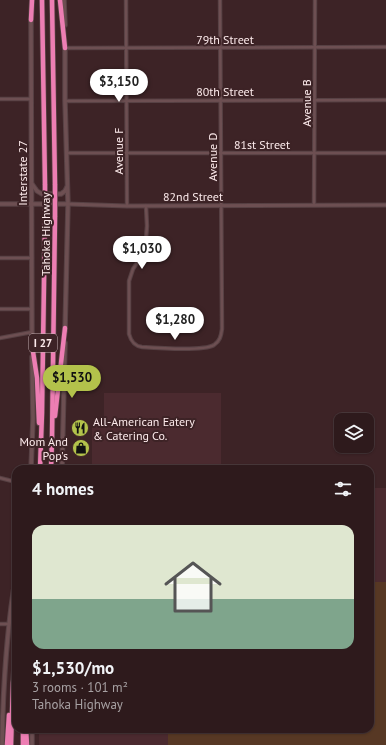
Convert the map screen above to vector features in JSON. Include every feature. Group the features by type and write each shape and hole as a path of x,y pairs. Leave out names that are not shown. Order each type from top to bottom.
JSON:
{"highway":[{"path":"31,0 31,20"},
{"name":"Tahoka Highway","path":"40,465 42,441 45,185 42,0"},
{"name":"Tahoka Highway","path":"51,465 55,216 52,0"},
{"path":"60,0 65,48"},
{"path":"52,440 66,328"},
{"path":"32,345 42,441"},
{"path":"7,745 12,696"},
{"path":"11,745 12,716"},
{"path":"23,745 24,733"},
{"path":"25,733 27,745"}],"main road":[{"path":"62,465 68,204 64,0"},
{"name":"Interstate 27","path":"31,20 32,345"},
{"path":"32,183 38,193 48,195 63,193 68,185"},
{"name":"82nd Street","path":"0,204 68,204"},
{"path":"31,465 33,419 32,345"},
{"path":"2,745 3,687 8,624 12,600"},
{"path":"32,733 32,745"}],"street":[{"name":"Avenue F","path":"126,0 127,206"},
{"name":"Avenue D","path":"146,206 145,251 133,269 128,281 129,336 136,346 147,348 207,347 214,345 220,338 222,293 220,0"},
{"name":"Avenue B","path":"314,206 315,0"},
{"name":"79th Street","path":"65,48 386,47"},
{"path":"0,99 31,99"},
{"name":"80th Street","path":"65,100 386,100"},
{"name":"81st Street","path":"67,153 386,152"},
{"name":"82nd Street","path":"68,204 127,206 386,205"},
{"path":"0,258 32,258"},
{"path":"0,309 32,309"},
{"path":"0,338 32,332"},
{"path":"0,478 12,481"},
{"path":"0,624 8,624"}],"shaded area":[{"path":"104,393 221,393 221,465 92,465 92,424 104,424"},
{"path":"374,488 386,488 386,583 374,583"},
{"path":"374,582 386,582 386,745 168,745 168,733 374,733"},
{"path":"39,733 169,733 169,745 39,745"}],"place":[{"name":"All-American Eatery & Catering Co.","path":"80,428"},
{"name":"Mom And Pop's","path":"81,448"}]}
